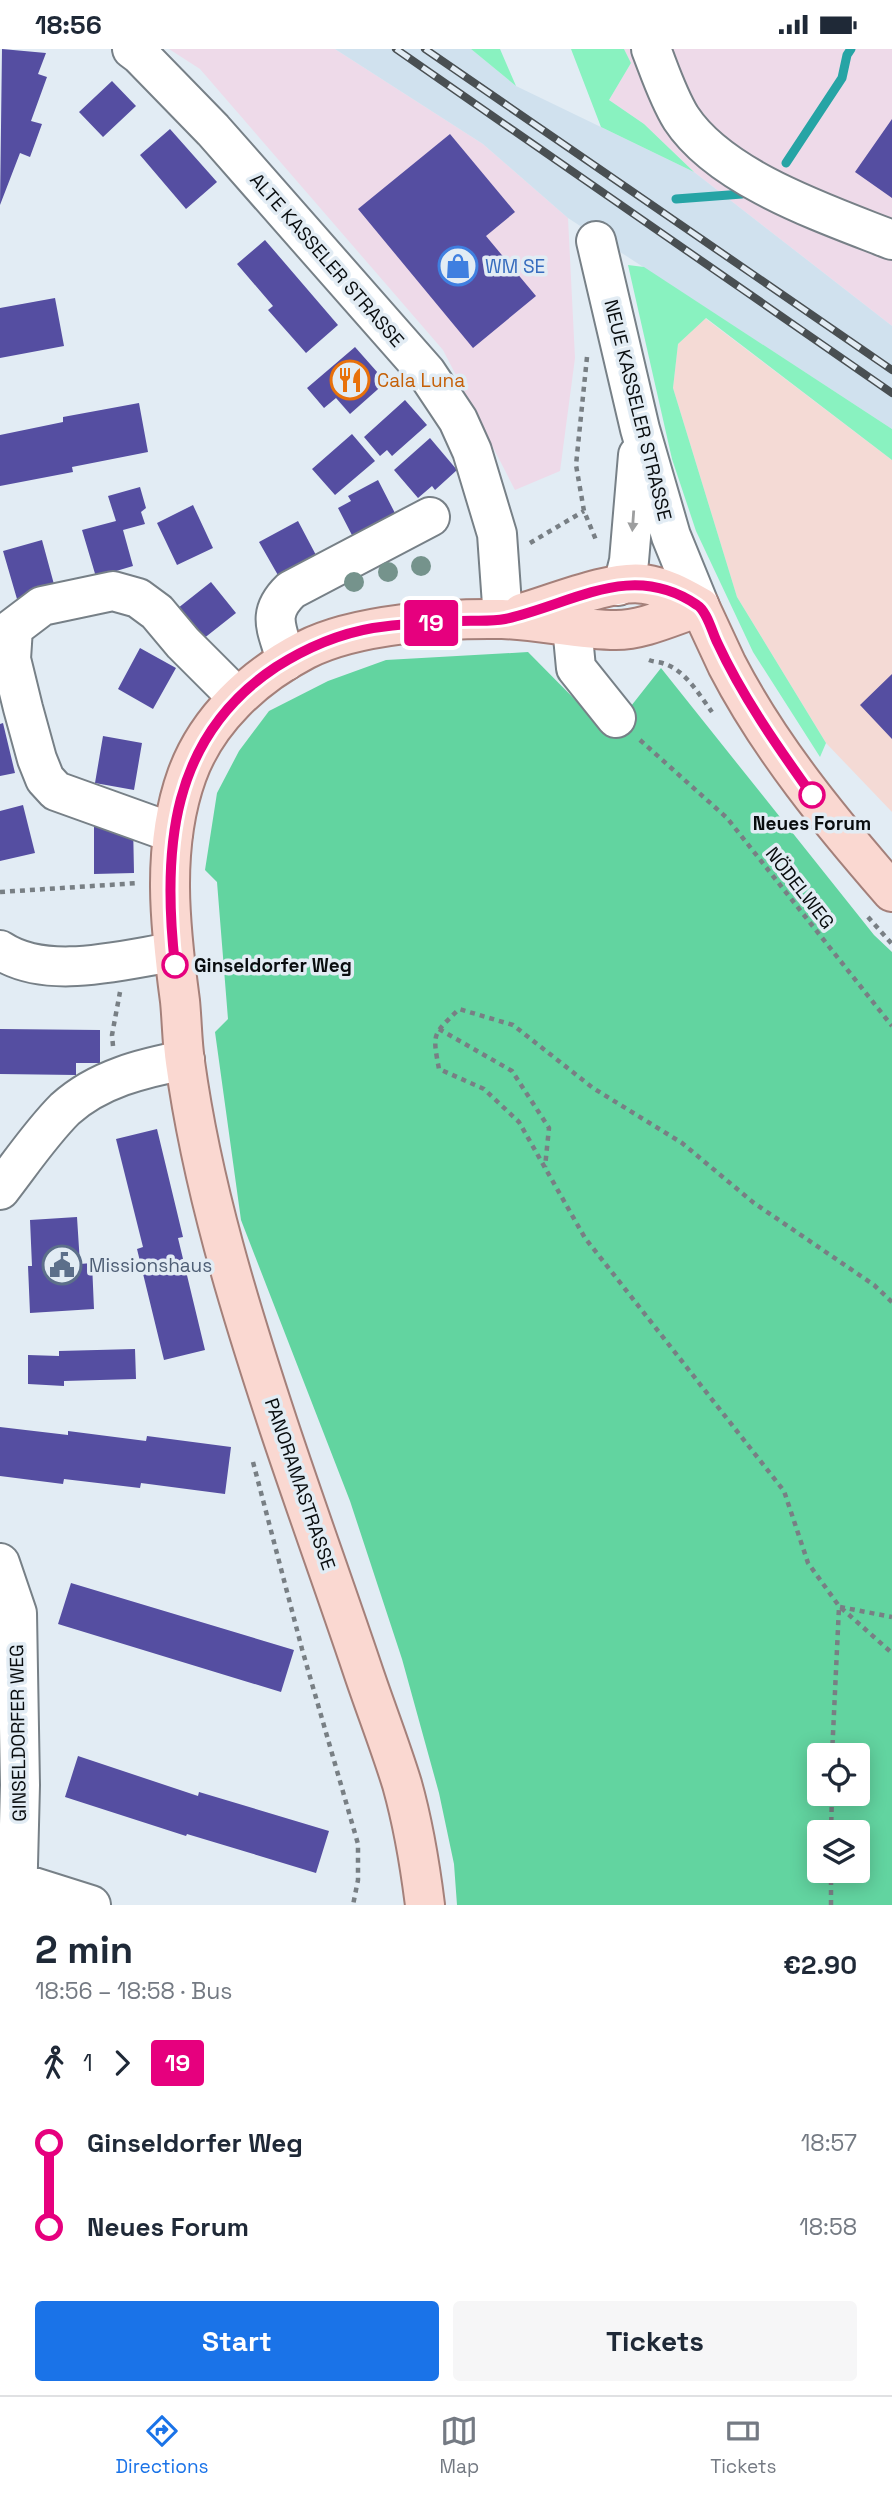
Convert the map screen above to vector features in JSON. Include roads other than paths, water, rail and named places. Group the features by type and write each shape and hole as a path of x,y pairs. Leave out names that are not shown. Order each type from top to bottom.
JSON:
{"main road":[{"path":"503,619 618,586 642,583 667,590 700,607"},
{"path":"185,1060 173,952 170,881 173,833 186,779 196,753 237,697 286,661 326,641 372,628 503,619 616,630 635,628 700,607"},
{"name":"NEUE KASSELER STRASSE","path":"700,607 728,666 763,723 825,812 892,892"},
{"name":"PANORAMASTRASSE","path":"185,1060 219,1229 278,1423 403,1787 425,1905"}],"street":[{"name":"ALTE KASSELER STRASSE","path":"132,49 213,130 431,380 458,419 472,451 497,534 503,619"},
{"path":"651,49 670,98 699,141 741,173 772,190 892,240"},
{"name":"NEUE KASSELER STRASSE","path":"596,241 640,429 671,536 700,607"},
{"path":"618,586 625,577 632,540 640,429"},
{"path":"286,661 274,614 279,602 291,590 430,517"},
{"path":"173,833 57,791 45,779 37,759 11,659 13,628 42,606 113,591 138,599 157,612 183,643 237,697"},
{"path":"572,626 576,668 616,718"},
{"path":"0,950 10,957 29,963 52,966 80,966 173,952"},
{"path":"0,1190 52,1123 68,1107 117,1078 150,1066 185,1060"},
{"name":"GINSELDORFER WEG","path":"0,1563 17,1613 20,1784 17,1894"},
{"path":"17,1894 92,1905"}],"waterway":[{"path":"786,163 842,78 851,49"},
{"path":"676,199 742,194"}],"railway":[{"path":"396,49 892,393"},
{"path":"425,49 892,370"}],"place":[{"name":"WM SE","path":"458,266"},
{"name":"Cala Luna","path":"350,380"},
{"name":"Neues Forum","path":"812,795"},
{"name":"Ginseldorfer Weg","path":"175,965"},
{"name":"Missionshaus","path":"62,1265"}]}
